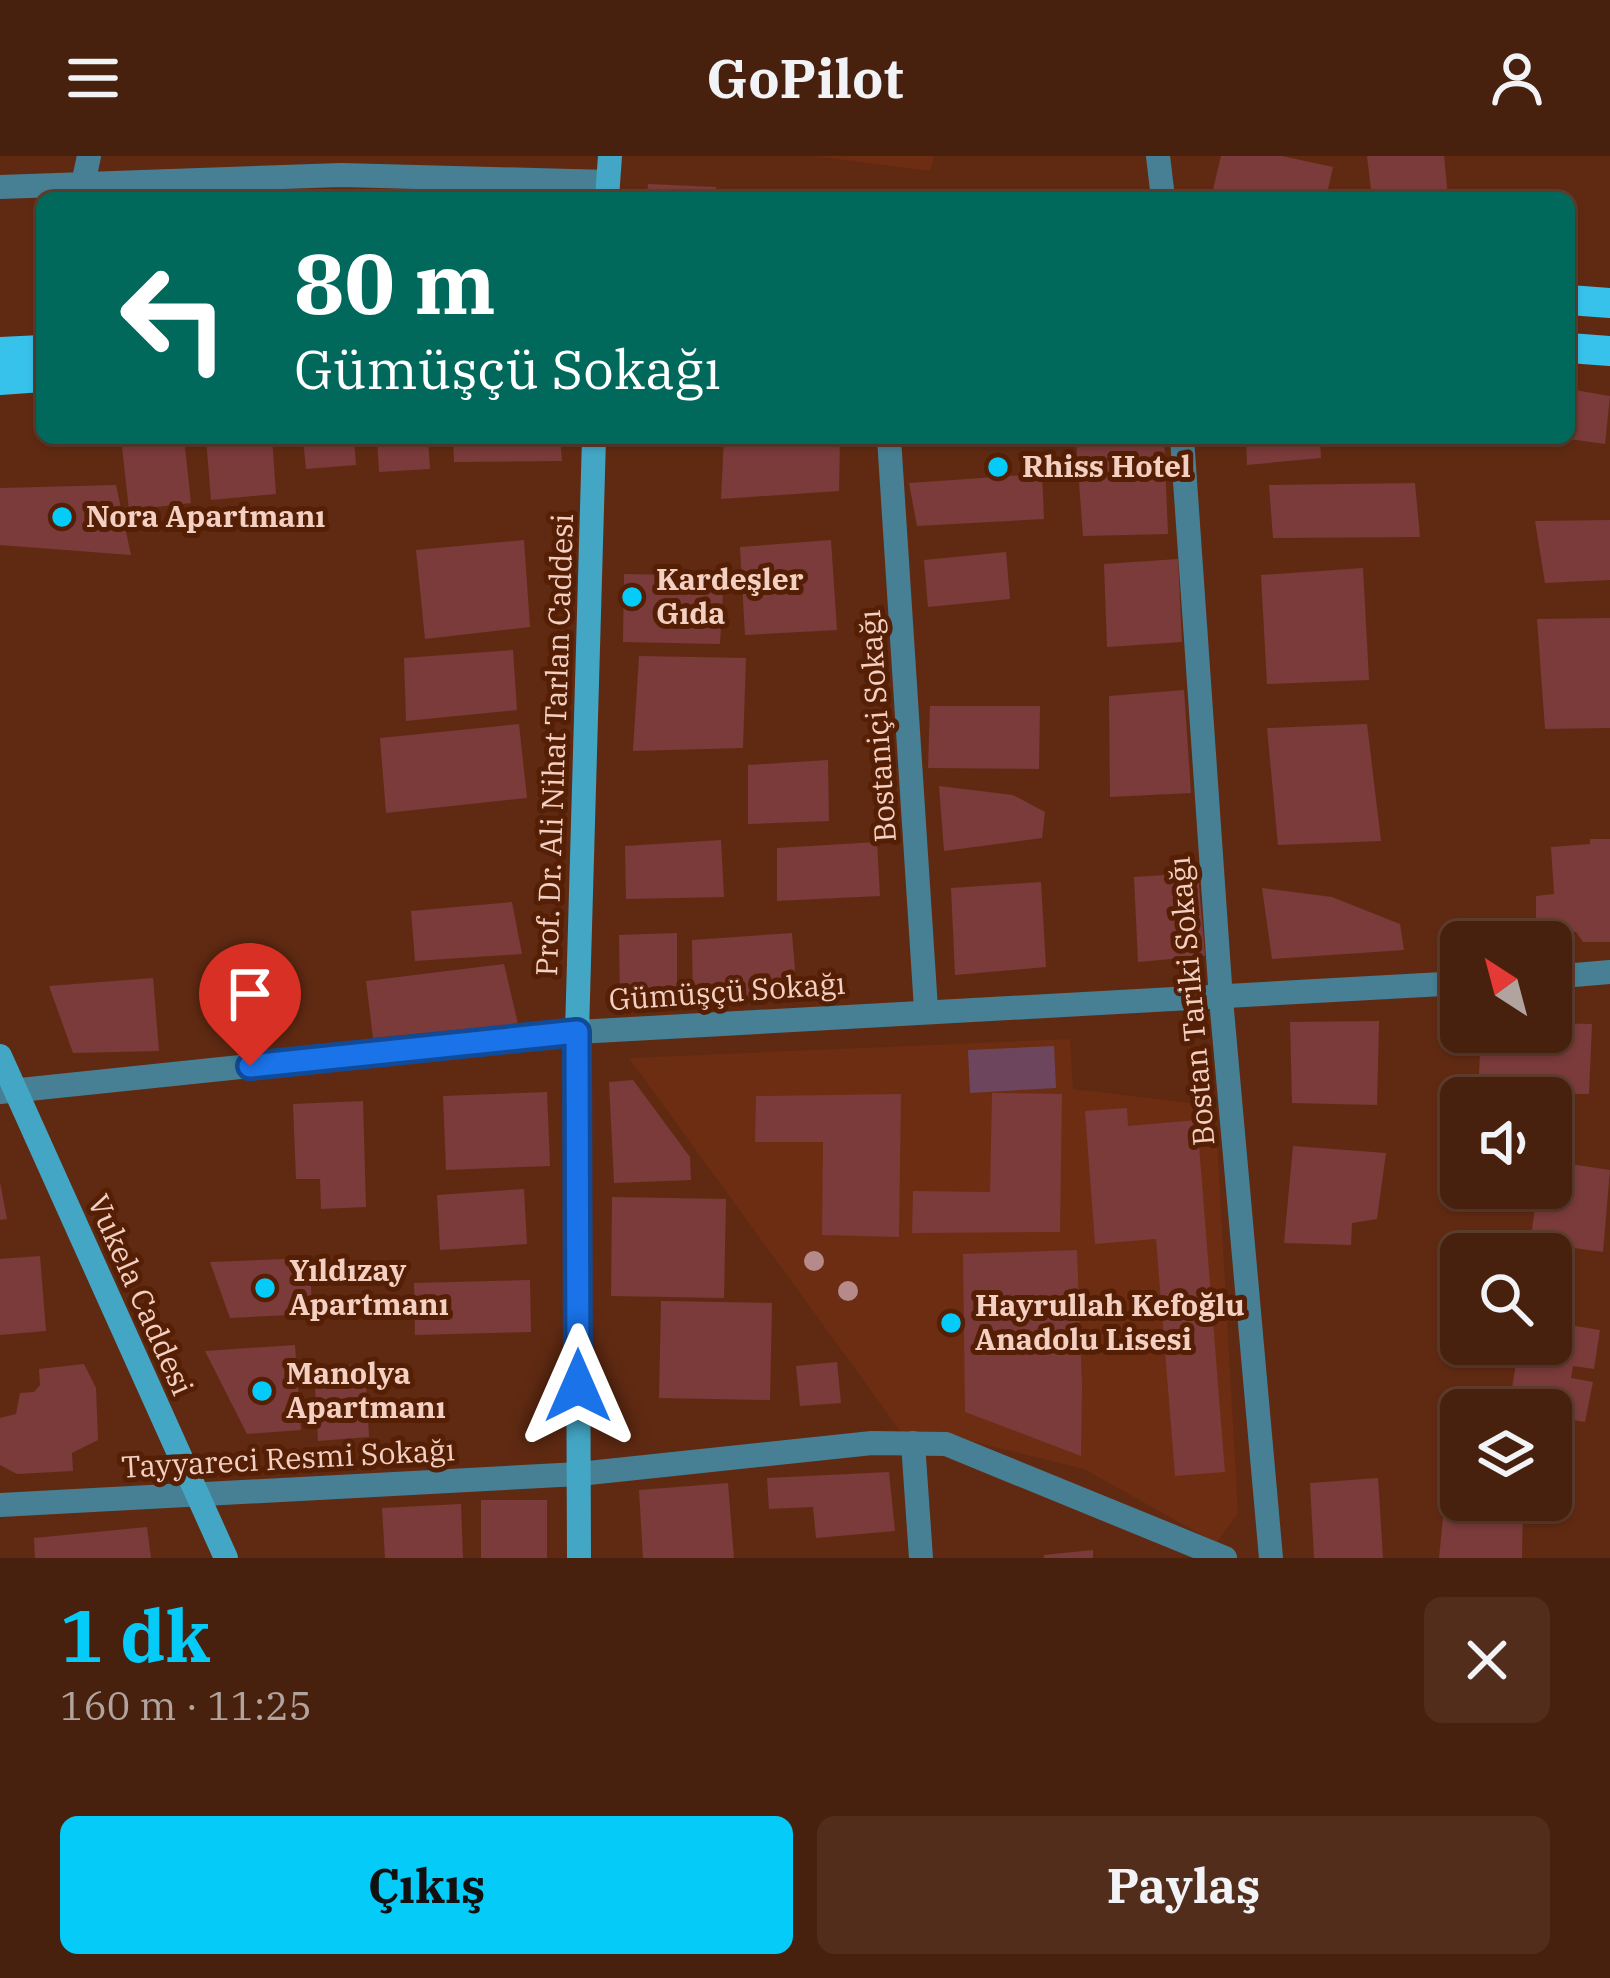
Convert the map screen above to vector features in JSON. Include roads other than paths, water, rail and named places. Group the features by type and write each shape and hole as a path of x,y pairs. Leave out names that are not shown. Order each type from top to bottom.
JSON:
{"main road":[{"path":"607,190 610,156"},
{"path":"1575,348 1610,351"},
{"path":"0,352 36,350"},
{"path":"0,380 36,377"},
{"name":"Prof. Dr. Ali Nihat Tarlan Caddesi","path":"580,1558 577,1032 594,444"},
{"name":"Vukela Caddesi","path":"0,1056 8,1091 226,1558"}],"street":[{"path":"83,184 88,156"},
{"path":"1158,156 1162,192"},
{"path":"0,187 342,166 607,190"},
{"name":"Bostaniçi Sokağı","path":"889,444 926,1009"},
{"name":"Bostan Tariki Sokağı","path":"1182,444 1221,999 1271,1558"},
{"path":"1572,975 1610,972"},
{"name":"Gümüşçü Sokağı","path":"8,1091 577,1032 926,1009 1221,999 1440,984"},
{"path":"913,1443 921,1558"},
{"name":"Tayyareci Resmi Sokağı","path":"0,1505 579,1474 913,1443 946,1444 1225,1558"}],"place":[{"name":"Rhiss Hotel","path":"998,467"},
{"name":"Nora Apartmanı","path":"62,517"},
{"name":"Kardeşler Gıda","path":"632,597"},
{"name":"Yıldızay Apartmanı","path":"265,1288"},
{"name":"Hayrullah Kefoğlu Anadolu Lisesi","path":"951,1323"},
{"name":"Manolya Apartmanı","path":"262,1391"}]}
